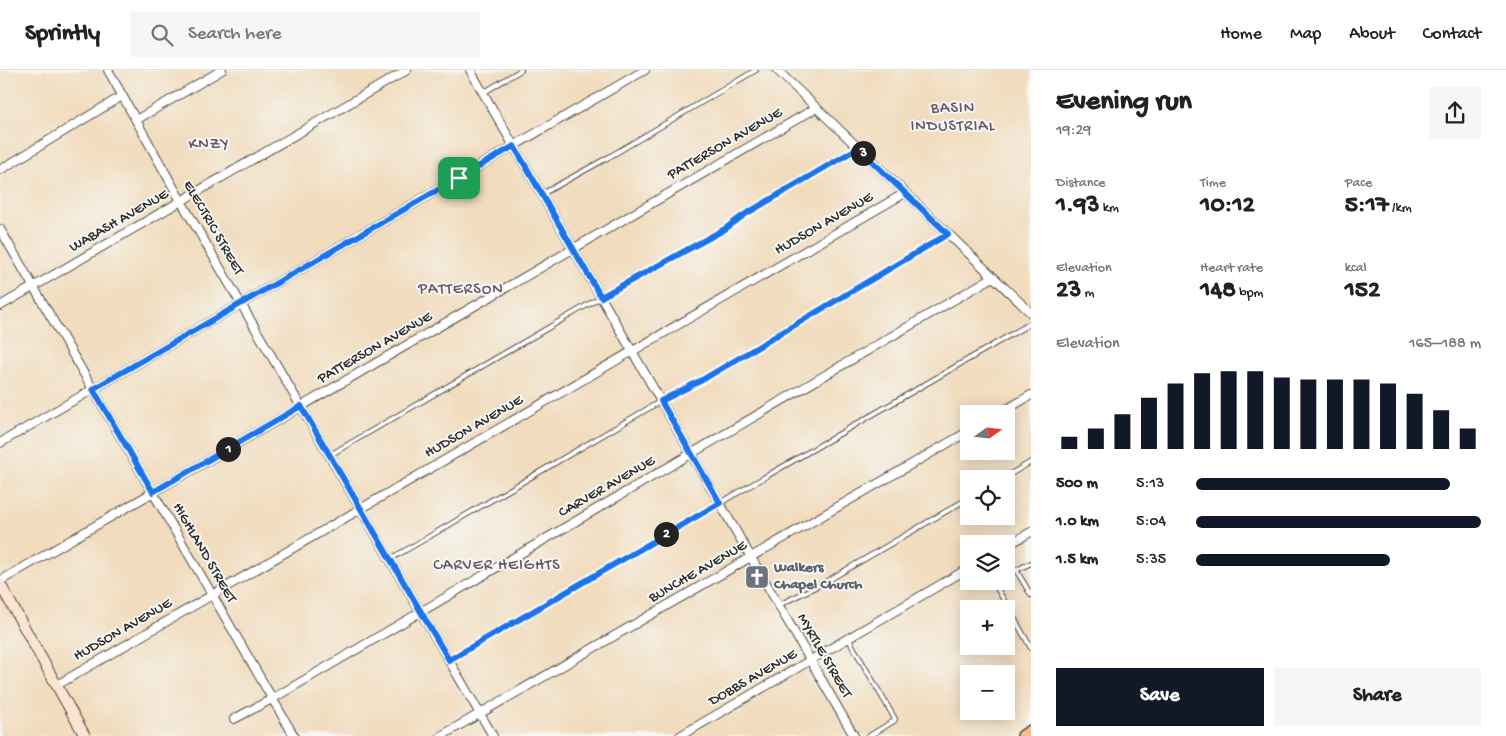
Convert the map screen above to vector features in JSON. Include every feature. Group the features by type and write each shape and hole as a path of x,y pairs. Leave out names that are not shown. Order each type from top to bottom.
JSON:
{"main road":[{"path":"0,583 86,736"}],"street":[{"name":"ELECTRIC STREET","path":"108,70 241,304 493,736"},
{"path":"136,120 222,70"},
{"name":"WABASH AVENUE","path":"0,306 407,70"},
{"name":"MYRTLE STREET","path":"470,70 854,736"},
{"path":"0,443 645,70"},
{"path":"777,70 1031,313"},
{"path":"0,170 122,96"},
{"name":"PATTERSON AVENUE","path":"0,583 153,492 816,108"},
{"name":"HUDSON AVENUE","path":"56,685 905,193"},
{"name":"HIGHLAND STREET","path":"0,229 294,736"},
{"name":"CARVER AVENUE","path":"234,719 272,699 993,277"},
{"path":"1015,405 1031,396"},
{"name":"BUNCHE AVENUE","path":"441,736 960,436"},
{"path":"1015,541 1031,532"},
{"name":"DOBBS AVENUE","path":"680,736 960,573"}],"lane":[{"path":"483,93 521,70"},
{"path":"542,194 756,70"},
{"path":"330,455 601,297 725,229 744,215 858,148"},
{"path":"390,559 661,401 702,380 948,234"},
{"path":"449,660 1031,323"},
{"path":"1015,471 1031,462"},
{"path":"779,606 827,581 960,503"},
{"path":"1031,563 1016,570 1031,595"},
{"path":"998,590 1031,648"},
{"path":"848,638 895,719 869,736"}],"place":[{"name":"Walkers Chapel Church","path":"757,577"}],"district":[{"name":"BASIN INDUSTRIAL","path":"953,118"},
{"name":"KNZY","path":"209,145"},
{"name":"PATTERSON","path":"461,290"},
{"name":"CARVER HEIGHTS","path":"497,566"}],"route":[{"path":"514,146 601,297 725,229 744,215 858,148 948,234 702,380 661,401 720,503 449,660 301,406 153,492 93,389 459,178 514,146"}]}
